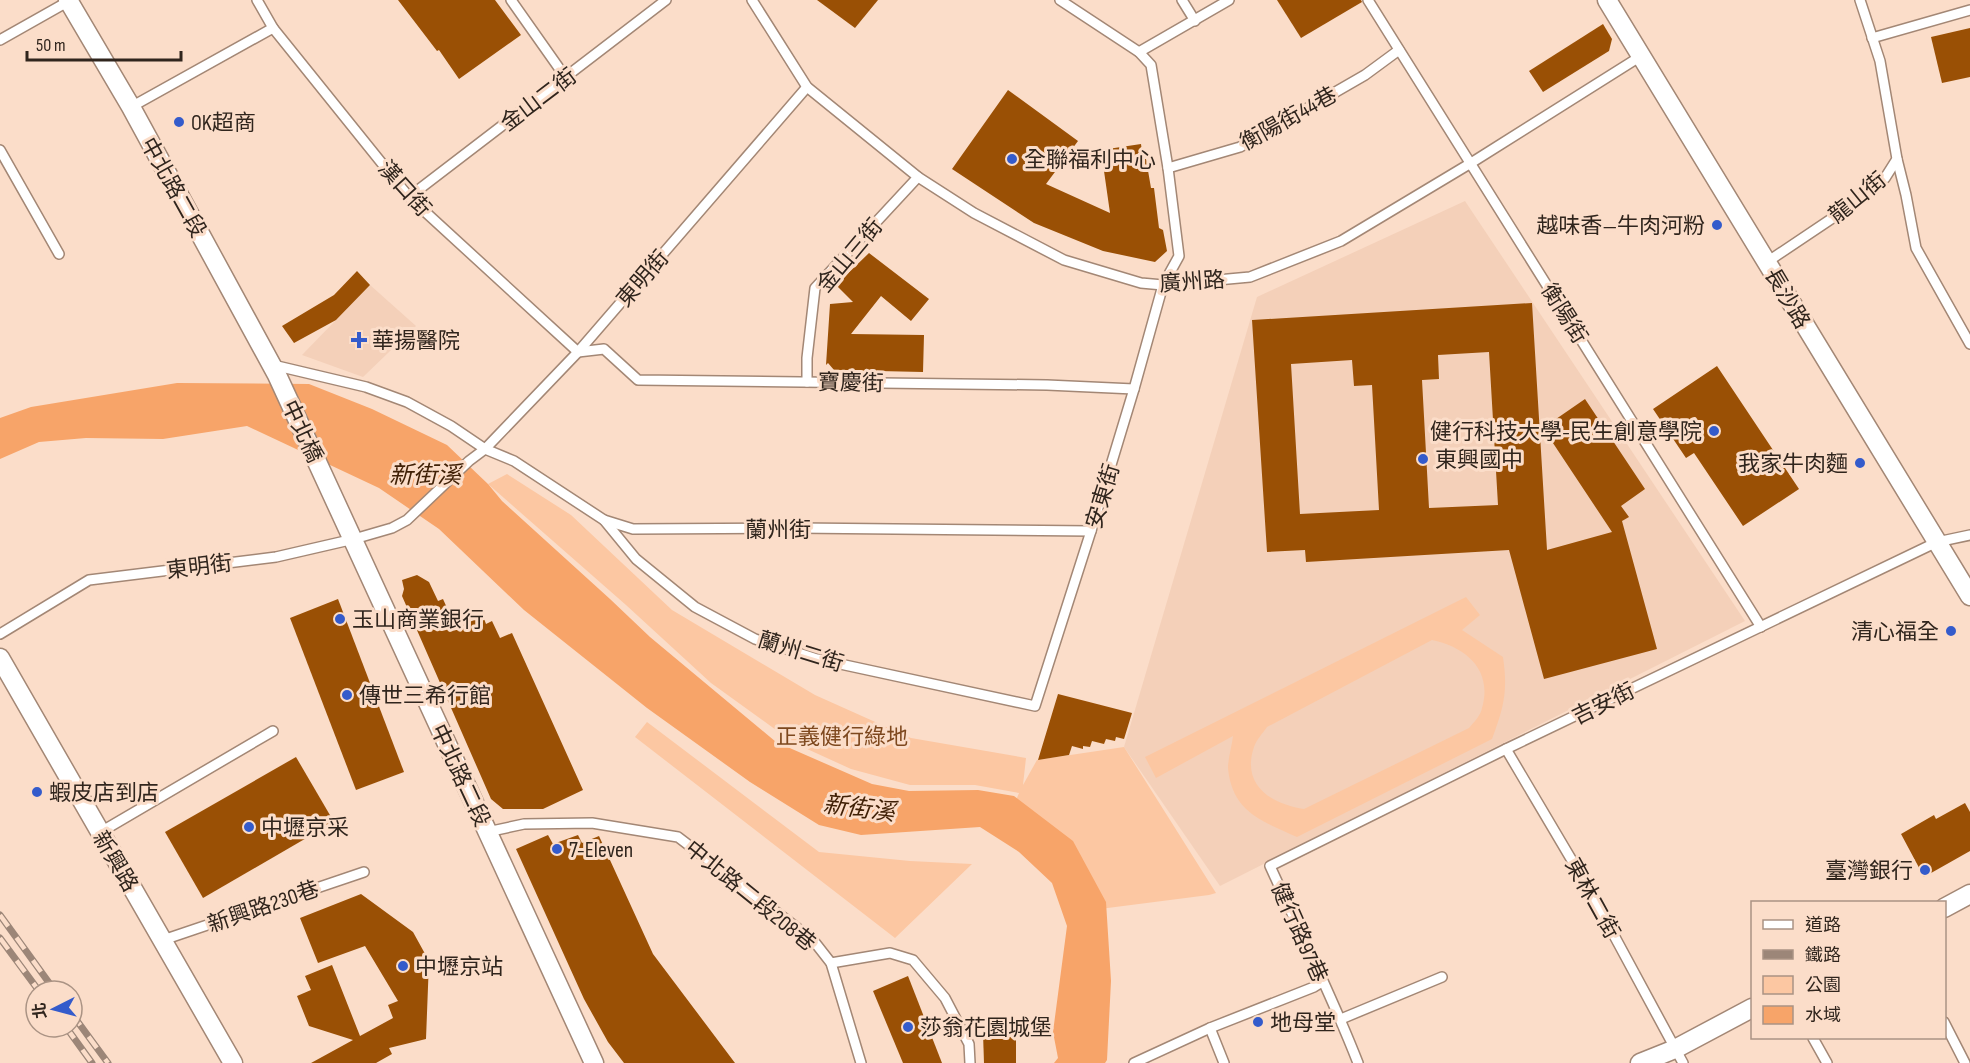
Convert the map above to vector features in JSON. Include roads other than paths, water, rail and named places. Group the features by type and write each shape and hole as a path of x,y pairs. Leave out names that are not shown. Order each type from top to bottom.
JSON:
{"street":[{"name":"長沙路","path":"1607,0 1970,596"},
{"name":"中北路二段","path":"68,1 131,107 274,370"},
{"name":"中北橋","path":"274,370 329,487"},
{"name":"中北路二段","path":"329,487 594,1063"},
{"name":"新興路","path":"0,658 233,1063"},
{"path":"1946,907 1970,894"},
{"path":"1640,1063 1679,1056 1751,1009"}],"lane":[{"name":"漢口街","path":"257,0 273,28 409,197 578,352"},
{"path":"511,0 566,78"},
{"name":"金山二街","path":"409,197 666,0"},
{"name":"廣州路","path":"753,0 807,87 918,177 974,213 1064,260 1141,283 1163,285 1250,277 1341,241 1471,163 1641,56"},
{"path":"1060,0 1139,52 1229,0"},
{"path":"1182,0 1195,21"},
{"name":"衡陽街","path":"1368,0 1761,627"},
{"name":"龍山街","path":"1767,262 1852,205 1886,178 1897,159 1880,61 1860,0"},
{"path":"0,40 68,1"},
{"path":"1872,38 1970,10"},
{"path":"131,107 273,28"},
{"name":"衡陽街44巷","path":"1168,168 1240,147 1365,75 1399,50"},
{"name":"安東街","path":"1035,706 1091,531 1163,285 1179,256 1168,168 1151,65 1139,52"},
{"name":"東明街","path":"0,634 88,580 276,556 354,539 392,528 407,520 469,461 485,449 578,352 807,87"},
{"path":"0,150 4,165 59,254"},
{"path":"1897,159 1916,248 1970,344"},
{"name":"金山三街","path":"807,382 807,358 815,288 918,177"},
{"name":"寶慶街","path":"578,352 604,349 638,380 1047,385 1134,389"},
{"name":"蘭州街","path":"274,370 366,387 407,402 451,426 485,449 514,461 604,520 633,529 1091,531"},
{"name":"蘭州二街","path":"604,520 636,559 695,607 755,639 817,659 1035,706"},
{"name":"吉安街","path":"1270,866 1506,749 1937,542 1970,535"},
{"path":"99,833 273,731"},
{"name":"東林二街","path":"1506,749 1590,891 1679,1056"},
{"name":"中北路二段208巷","path":"487,832 524,824 592,823 678,837 813,940 831,963"},
{"name":"健行路97巷","path":"1270,866 1341,1019 1358,1063"},
{"name":"新興路230巷","path":"163,940 364,872"},
{"path":"861,1063 831,963 890,953 913,960 945,998 969,1044 970,1063"},
{"path":"1341,1019 1442,977"},
{"path":"1134,1063 1210,1028 1322,982"},
{"path":"1946,1026 1965,1063"},
{"path":"1210,1028 1224,1063"},
{"path":"1814,1039 1827,1063"}],"water":[{"name":"新街溪","path":"177,383 309,384 372,409 447,445 488,484 502,501 650,637 776,742 872,784 909,791 978,790 1014,796 1073,841 1106,902 1111,981 1105,1063 1054,1063 1058,1058 1053,1032 1067,926 1052,883 1019,852 980,827 861,835 819,825 750,782 647,708 524,610 439,529 379,488 247,426 163,439 86,438 39,442 0,459 0,418 31,407"}],"railway":[{"path":"0,915 46,979"},
{"path":"0,938 30,979"},
{"path":"84,1030 108,1063"},
{"path":"75,1039 92,1063"}],"place":[{"name":"OK超商","path":"179,122"},
{"name":"全聯福利中心","path":"1012,159"},
{"name":"越味香—牛肉河粉","path":"1717,225"},
{"name":"華揚醫院","path":"359,340"},
{"name":"健行科技大學-民生創意學院","path":"1714,431"},
{"name":"東興國中","path":"1423,459"},
{"name":"我家牛肉麵","path":"1860,463"},
{"name":"玉山商業銀行","path":"340,619"},
{"name":"清心福全","path":"1951,631"},
{"name":"傳世三希行館","path":"347,695"},
{"name":"蝦皮店到店","path":"37,792"},
{"name":"中壢京采","path":"249,827"},
{"name":"7-Eleven","path":"557,849"},
{"name":"臺灣銀行","path":"1925,870"},
{"name":"中壢京站","path":"403,966"},
{"name":"地母堂","path":"1258,1022"},
{"name":"莎翁花園城堡","path":"908,1027"}],"park label":[{"name":"正義健行綠地","path":"842,736"}]}
